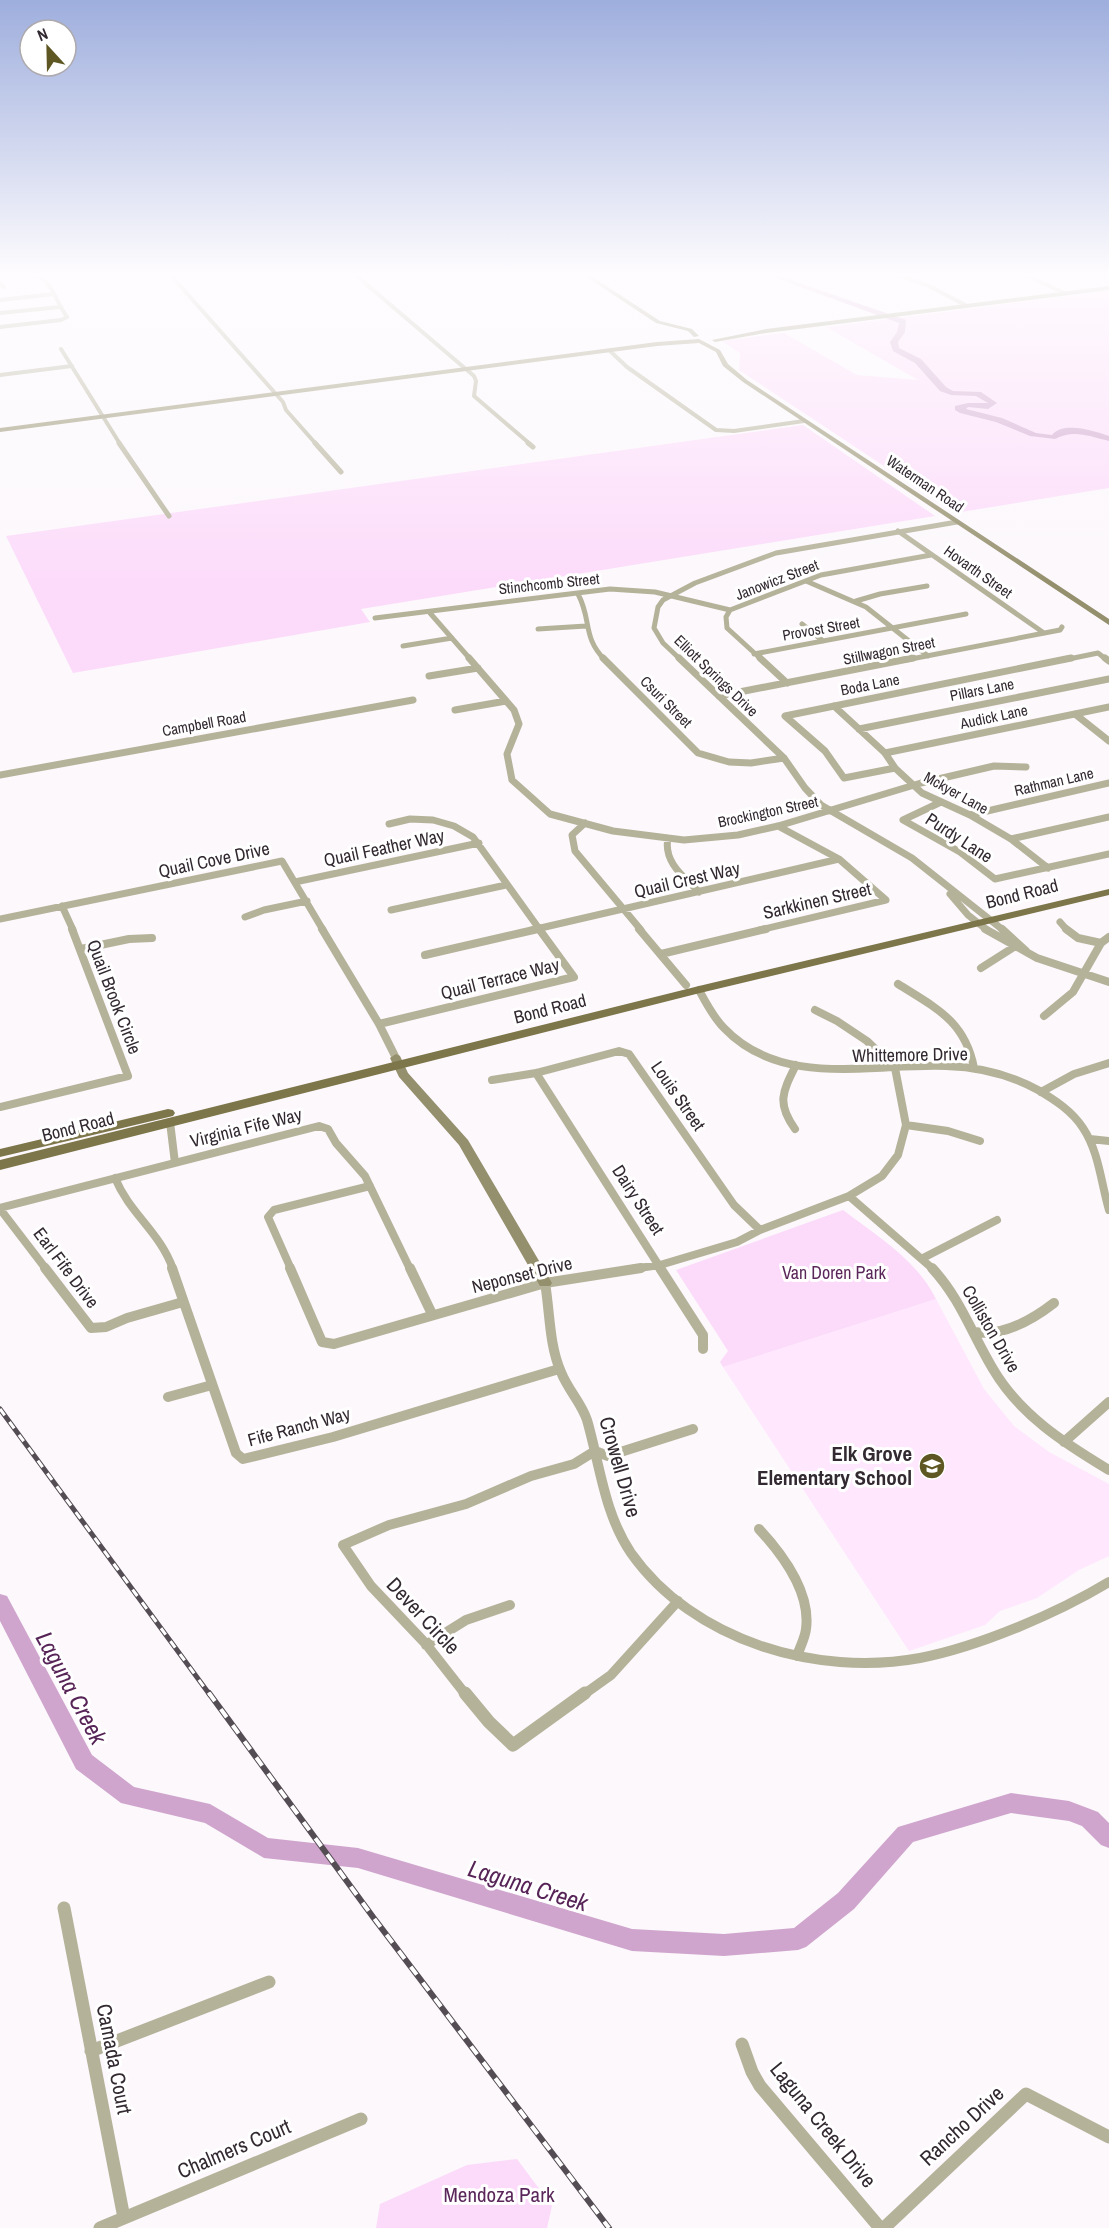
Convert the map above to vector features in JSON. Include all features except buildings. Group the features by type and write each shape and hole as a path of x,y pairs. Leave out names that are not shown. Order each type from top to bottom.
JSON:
{"main road":[{"path":"0,430 417,376"},
{"name":"Waterman Road","path":"739,376 1109,623"},
{"name":"Bond Road","path":"0,1153 253,1092 398,1062 699,990 981,919 1109,884"},
{"name":"Bond Road","path":"0,1165 759,967 1109,892"},
{"path":"699,990 704,986 753,974 759,967"},
{"name":"Crowell Drive","path":"398,1062 404,1074 464,1143 545,1283"},
{"path":"170,1122 175,1115 239,1099 253,1092"},
{"path":"0,1159 77,1139 89,1132"}],"street":[{"path":"78,376 95,402 100,417 169,516"},
{"path":"258,376 341,472"},
{"path":"472,376 476,380 473,390 476,398 533,447"},
{"path":"639,376 716,430 734,431 804,421"},
{"path":"671,595 695,583 776,553 957,522"},
{"name":"Hovarth Street","path":"898,531 1044,633"},
{"name":"Janowicz Street","path":"787,683 727,628 726,617 730,610 806,580 838,571 931,555"},
{"path":"806,580 856,602 928,656"},
{"path":"856,602 927,586"},
{"name":"Stinchcomb Street","path":"375,618 619,589 671,595 730,610"},
{"name":"Csuri Street","path":"578,594 586,610 586,626 593,648 698,753 720,762 735,763 784,758"},
{"name":"Elliott Springs Drive","path":"671,595 658,607 654,628 663,643 784,758 805,788 830,812 912,858 939,881"},
{"name":"Brockington Street","path":"430,613 514,710 519,724 507,754 512,780 550,814 613,831 684,840 738,835 830,812 914,785 994,766 1026,767"},
{"name":"Provost Street","path":"754,654 966,614"},
{"path":"802,624 823,641"},
{"path":"538,629 586,626"},
{"name":"Stillwagon Street","path":"719,696 1060,630 1062,627"},
{"path":"403,646 452,638"},
{"name":"Boda Lane","path":"895,768 844,778 825,751 784,716 1098,653 1109,661"},
{"path":"429,676 478,668"},
{"name":"Pillars Lane","path":"859,729 1109,679"},
{"name":"Campbell Road","path":"0,775 413,700"},
{"path":"455,710 506,701"},
{"name":"Mckyer Lane","path":"834,706 885,753 895,768 922,793 970,815 1011,839 1048,868"},
{"name":"Audick Lane","path":"885,753 1109,707"},
{"path":"1075,714 1109,741"},
{"name":"Rathman Lane","path":"970,815 1109,783"},
{"name":"Purdy Lane","path":"941,802 903,820 960,852 994,879 1109,854"},
{"path":"1011,839 1109,817"},
{"path":"389,824 417,818 446,822 466,831 479,843"},
{"path":"585,823 572,835 575,851 686,985"},
{"name":"Sarkkinen Street","path":"661,954 886,900 839,859 778,826"},
{"path":"668,838 664,848 670,861 699,892"},
{"name":"Quail Feather Way","path":"296,882 479,843"},
{"name":"Quail Terrace Way","path":"379,1024 574,976 542,929 506,885 479,843"},
{"name":"Quail Crest Way","path":"425,955 839,859"},
{"name":"Quail Cove Drive","path":"0,919 282,861 379,1024 398,1062"},
{"path":"939,881 1014,947 1052,964 1109,982"},
{"path":"939,881 981,919 1026,951"},
{"path":"391,910 506,885"},
{"path":"244,917 264,910 307,901"},
{"name":"Quail Brook Circle","path":"0,1107 128,1076 81,949 62,906"},
{"path":"1060,922 1077,938 1101,943"},
{"path":"1044,1016 1073,993 1101,943 1109,937"},
{"path":"81,949 129,939 152,938"},
{"path":"981,969 1014,947"},
{"path":"898,984 943,1014 959,1028 969,1042 974,1068"},
{"name":"Whittemore Drive","path":"699,990 718,1022 732,1036 758,1052 796,1065 834,1071 938,1066 974,1068 1015,1079 1041,1092 1074,1116 1090,1139 1108,1207"},
{"path":"815,1010 837,1021 867,1041 895,1068"},
{"name":"Louis Street","path":"536,1073 619,1052 629,1054 734,1205 760,1230"},
{"path":"1041,1092 1074,1074 1109,1063"},
{"path":"795,1129 785,1115 782,1103 783,1092 796,1065"},
{"name":"Neponset Drive","path":"370,1186 274,1210 268,1217 322,1342 334,1344 545,1283 660,1265 737,1242 760,1230 849,1196 882,1176 898,1155 906,1125 895,1068"},
{"path":"492,1080 536,1073"},
{"name":"Dairy Street","path":"536,1073 704,1335 703,1349"},
{"path":"170,1122 175,1163"},
{"path":"906,1125 948,1131 980,1141"},
{"name":"Virginia Fife Way","path":"0,1208 320,1126 328,1129 336,1143 365,1176 432,1314"},
{"path":"1090,1139 1109,1141"},
{"name":"Fife Ranch Way","path":"115,1178 120,1194 154,1232 166,1250 236,1453 243,1459 252,1459 559,1369"},
{"name":"Colliston Drive","path":"849,1196 922,1258 951,1290 994,1371 1006,1389 1037,1422 1109,1470"},
{"name":"Earl Fife Drive","path":"0,1208 91,1328 100,1330 112,1327 125,1319 183,1302"},
{"path":"922,1258 945,1249 972,1229 997,1220"},
{"name":"Crowell Drive","path":"545,1283 559,1369 583,1408 595,1451 604,1498 621,1537 648,1574 678,1601 722,1629 755,1643 797,1656 841,1663 909,1660 935,1655 1037,1620 1087,1596 1109,1582"},
{"path":"974,1332 980,1334 1009,1328 1034,1317 1054,1303"},
{"path":"168,1397 212,1385"},
{"path":"1064,1442 1109,1402"},
{"path":"595,1451 608,1456 693,1429"},
{"name":"Dever Circle","path":"595,1451 574,1464 531,1476 466,1504 389,1525 343,1545 369,1586 426,1645 480,1714 513,1745 611,1675 678,1601"},
{"path":"759,1529 778,1553 803,1599 805,1632 797,1656"},
{"path":"426,1645 447,1629 470,1617 510,1605"},
{"name":"Camada Court","path":"64,1908 124,2218"},
{"path":"92,2051 269,1982"},
{"name":"Laguna Creek Drive","path":"742,2044 746,2058 760,2086 882,2228"},
{"name":"Rancho Drive","path":"882,2228 1026,2094 1109,2137"},
{"name":"Chalmers Court","path":"100,2228 361,2119"}],"shaded area":[{"name":"Elk Grove Elementary School","path":"936,1299 984,1389 1014,1426 1049,1452 1109,1484 1109,1556 1079,1570 1037,1598 1000,1611 985,1625 909,1651 723,1367"}],"green space":[{"path":"748,376 869,376 918,380 911,376 1109,376 1109,488 955,513"},
{"path":"803,425 935,516 361,609 370,622 73,673 6,536"},
{"name":"Van Doren Park","path":"843,1210 907,1261 928,1285 936,1299 723,1367 720,1362 728,1351 676,1270"},
{"name":"Mendoza Park","path":"517,2159 552,2206 547,2228 376,2228 380,2204 467,2165"}],"waterway":[{"name":"Laguna Creek","path":"931,376 943,389 951,393 978,394 993,403 988,407 968,405 958,408 973,415 999,420 1040,436 1055,437 1057,433 1082,430 1109,439"},
{"name":"Laguna Creek","path":"0,1602 84,1762 129,1796 210,1814 264,1848 358,1858 632,1940 724,1945 798,1939 846,1901 906,1834 1011,1803 1069,1811 1090,1819 1109,1838"}],"railway":[{"path":"0,1409 210,1695"},
{"path":"209,1693 373,1917 609,2228"}],"place":[{"name":"Elk Grove Elementary School","path":"932,1466"}]}
